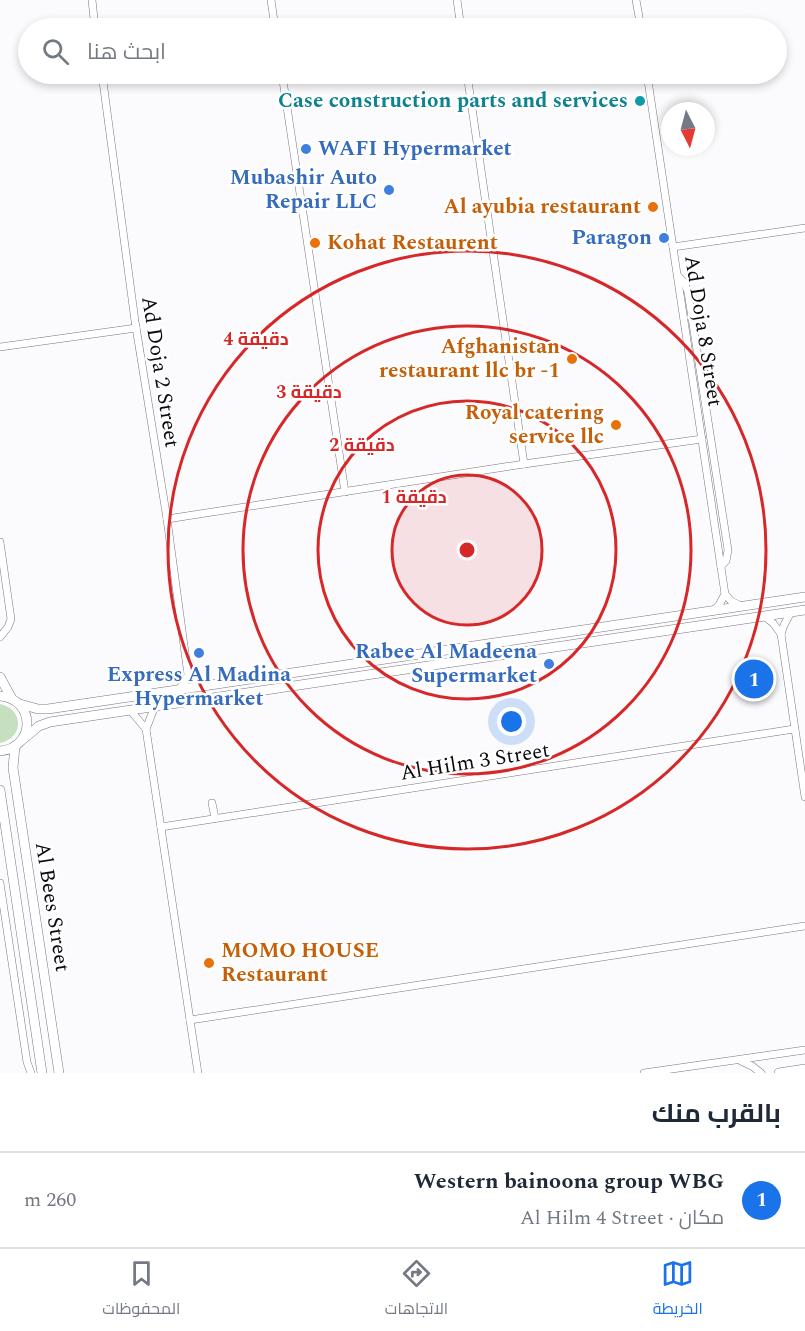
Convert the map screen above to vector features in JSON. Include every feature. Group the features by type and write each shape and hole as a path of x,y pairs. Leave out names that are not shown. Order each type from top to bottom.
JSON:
{"street":[{"path":"92,0 94,18"},
{"path":"271,0 274,18"},
{"path":"457,0 460,18"},
{"path":"636,0 639,18"},
{"name":"Ad Doja 2 Street","path":"103,84 136,328 188,675"},
{"path":"284,84 345,492"},
{"path":"468,84 524,464"},
{"name":"Ad Doja 8 Street","path":"649,84 725,594"},
{"path":"673,247 805,228"},
{"path":"678,276 684,282 688,292 728,550 726,561 721,566"},
{"path":"0,348 136,328"},
{"path":"166,519 702,439"},
{"path":"0,542 11,619 0,637"},
{"path":"713,611 722,602 725,594 734,603 742,606"},
{"path":"0,696 38,709 48,709 805,597"},
{"path":"0,751 19,743 39,726 50,722 805,610"},
{"path":"781,634 791,612"},
{"path":"764,616 781,634 805,797"},
{"path":"178,690 188,675 198,683 208,686"},
{"path":"0,677 16,701"},
{"name":"Al Bees Street","path":"16,701 25,712 27,721 26,731 19,743 13,768 59,1073"},
{"path":"154,706 146,729 198,1073"},
{"path":"130,710 146,729"},
{"name":"Al Hilm 3 Street","path":"161,827 794,729"},
{"name":"Al Bees Street","path":"0,790 42,1073"},
{"path":"212,803 215,818"},
{"path":"0,883 27,1062 31,1073"},
{"path":"190,1020 805,926"},
{"path":"644,1073 805,1050"},
{"path":"736,1060 752,1066 761,1073"},
{"path":"779,1073 805,1069"}],"green space":[{"path":"0,704 14,712 18,724 14,736 0,743"}],"place":[{"name":"Case construction parts and services","path":"640,101"},
{"name":"WAFI Hypermarket","path":"306,149"},
{"name":"Mubashir Auto Repair LLC","path":"389,190"},
{"name":"Al ayubia restaurant","path":"653,207"},
{"name":"Paragon","path":"664,238"},
{"name":"Kohat Restaurent","path":"315,243"},
{"name":"Afghanistan restaurant llc br -1","path":"572,359"},
{"name":"Royal catering service llc","path":"616,425"},
{"name":"Express Al Madina Hypermarket","path":"199,653"},
{"name":"Rabee Al Madeena Supermarket","path":"549,664"},
{"name":"Western bainoona group WBG","path":"754,679"},
{"name":"MOMO HOUSE Restaurant","path":"209,963"}]}
